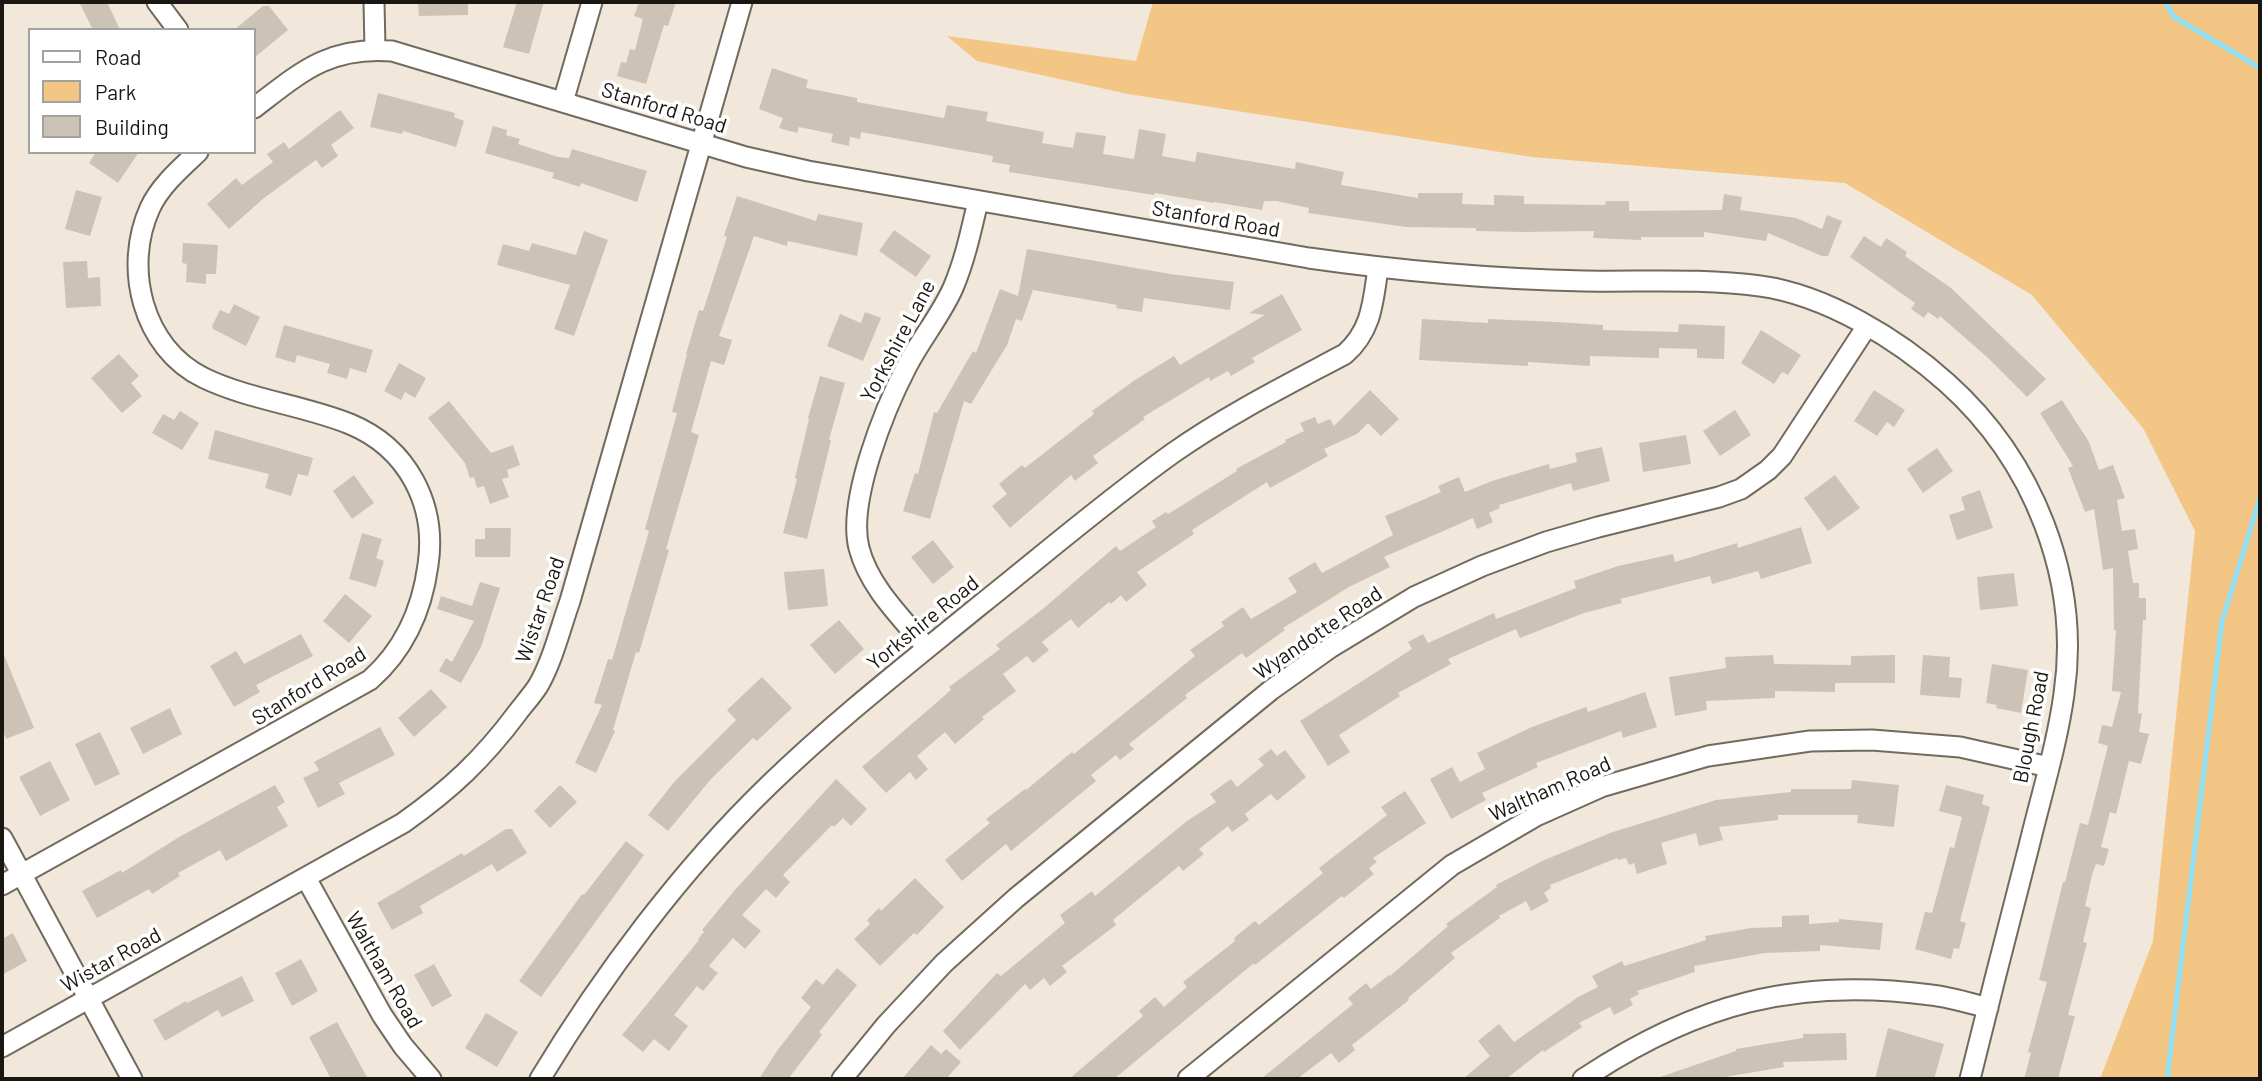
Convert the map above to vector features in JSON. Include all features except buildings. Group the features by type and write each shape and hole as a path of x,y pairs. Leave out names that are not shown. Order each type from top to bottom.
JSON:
{"street":[{"path":"157,2 176,28"},
{"path":"374,2 375,49"},
{"path":"563,102 592,2"},
{"name":"Wistar Road","path":"2,1047 403,823 443,794 497,741 538,686 570,601 742,2"},
{"name":"Stanford Road","path":"256,106 299,74 326,59 339,54 375,49 416,57 746,158 783,166 1378,268 1495,278 1694,281 1759,286 1790,292 1825,304 1867,326"},
{"name":"Stanford Road","path":"2,885 370,681 400,648 412,626 426,577 430,548 424,498 411,473 395,454 378,440 352,425 231,389 202,377 174,356 154,330 140,292 137,270 142,230 156,197 196,154"},
{"name":"Yorkshire Lane","path":"927,648 872,580 859,548 859,508 864,477 885,412 908,365 954,286 978,201"},
{"name":"Yorkshire Road","path":"540,1079 599,988 660,908 769,785 829,730 927,648 1174,452 1241,410 1345,354 1356,344 1372,313 1378,268"},
{"name":"Blough Road","path":"1867,326 1936,373 1966,400 2003,444 2022,475 2043,521 2059,572 2067,652 2064,691 2049,767 1970,1079"},
{"name":"Wyandotte Road","path":"842,1079 886,1025 944,963 1027,889 1272,690 1391,610 1482,566 1546,542 1741,489 1768,470 1782,456 1867,326"},
{"name":"Waltham Road","path":"1188,1079 1452,865 1536,816 1601,787 1708,756 1810,741 1872,740 1960,747 2049,767"},
{"path":"2,838 132,1079"},
{"name":"Waltham Road","path":"306,878 382,1015 402,1046 431,1079"},
{"path":"1583,1079 1624,1052 1662,1033 1714,1011 1754,1000 1820,990 1875,989 1933,995 1988,1008"}],"green space":[{"path":"1153,2 2260,2 2260,1079 2100,1079 2153,941 2195,531 2143,428 2032,295 1845,183 1532,157 1128,94 977,61 947,36 1136,61"}],"waterway":[{"path":"2165,2 2174,17 2260,68"},
{"path":"2167,1079 2222,621 2260,498"}]}
